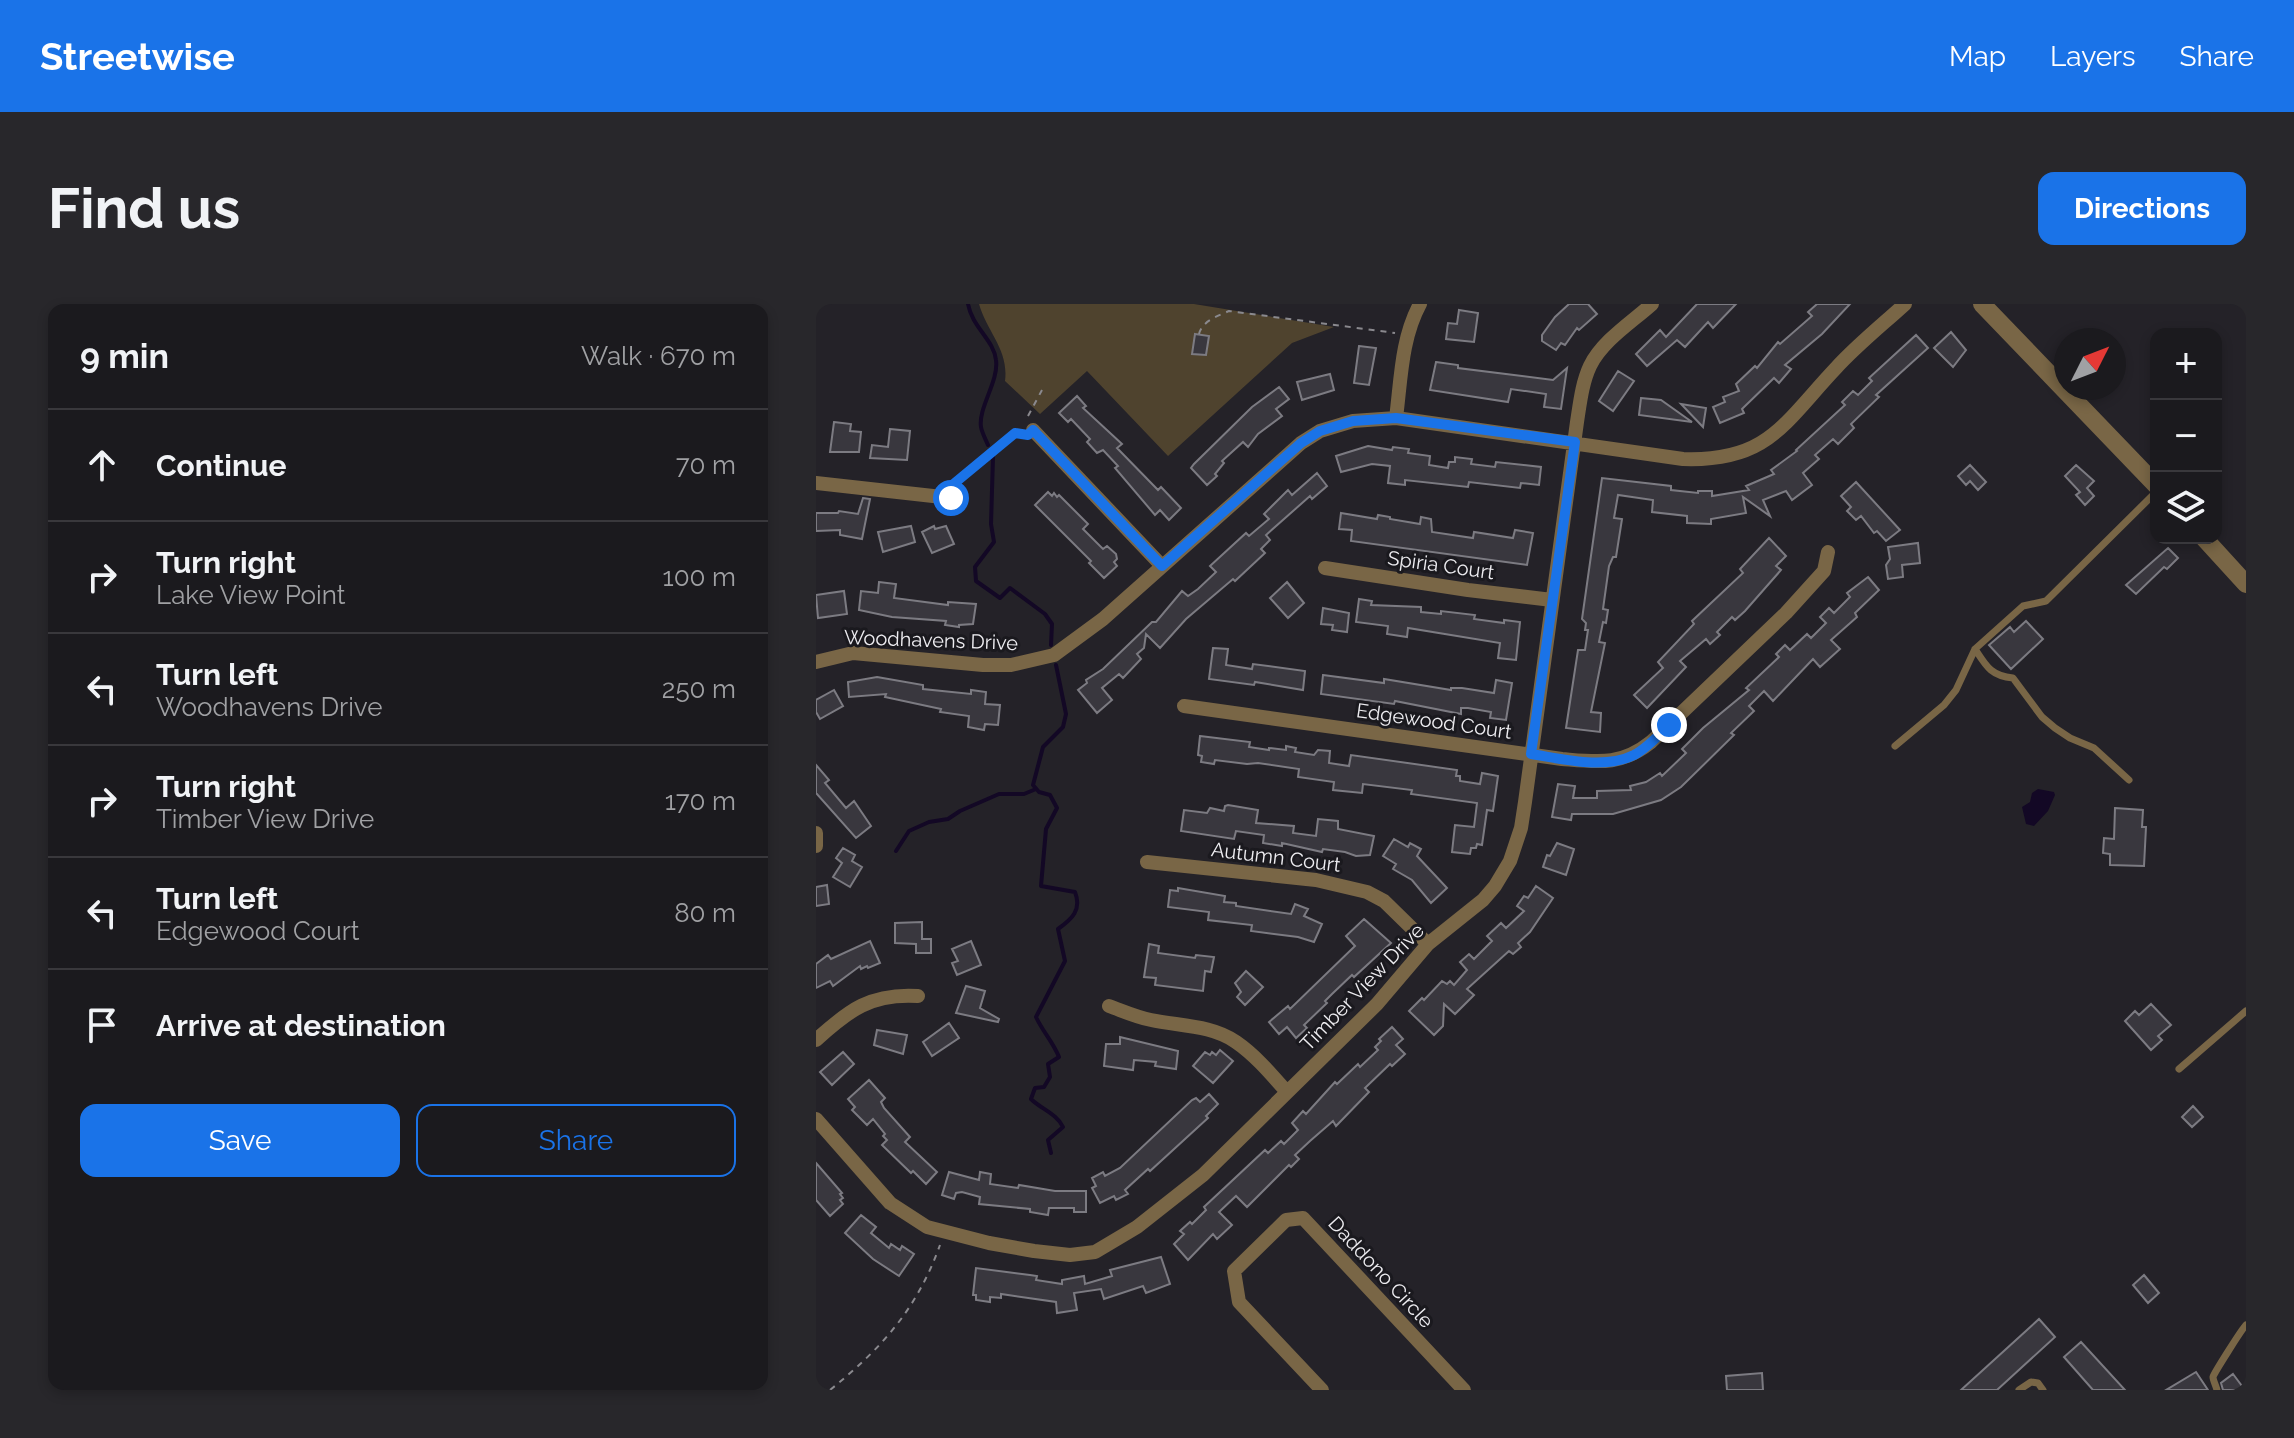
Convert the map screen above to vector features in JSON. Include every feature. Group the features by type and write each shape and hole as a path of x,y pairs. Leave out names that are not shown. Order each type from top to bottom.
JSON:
{"street":[{"path":"1396,418 1408,335 1420,304"},
{"name":"Timber View Drive","path":"816,1119 890,1203 927,1227 1034,1251 1070,1255 1095,1252 1137,1227 1203,1175 1377,1004 1428,944 1483,900 1502,875 1521,828 1581,396 1590,366 1607,343 1652,304"},
{"name":"Woodhavens Drive","path":"816,662 853,653 1011,665 1054,655 1162,566 1301,443 1320,431 1353,421 1396,418 1683,459 1713,460 1751,449 1793,417 1838,365 1905,304"},
{"path":"1982,304 2150,479"},
{"path":"1025,428 1162,566"},
{"path":"816,483 945,497"},
{"path":"2209,544 2246,584"},
{"name":"Edgewood Court","path":"1184,706 1592,762 1613,761 1637,753 1786,613 1824,571 1828,552"},
{"name":"Spiria Court","path":"1325,568 1552,600"},
{"path":"816,833 816,846"},
{"name":"Autumn Court","path":"1147,862 1316,880 1367,892 1384,901 1428,944"},
{"path":"816,1040 866,1002 900,995 918,996"},
{"path":"1109,1006 1148,1020 1224,1035 1255,1058 1286,1091"},
{"name":"Daddono Circle","path":"1322,1390 1239,1302 1234,1271 1286,1220 1303,1218 1464,1390"}],"lane":[{"path":"1895,746 1944,705 1956,690 1975,649 2023,606 2046,601 2150,498"},
{"path":"1975,649 1985,665 1999,677 2013,678 2042,717 2070,738 2094,748 2129,780"},
{"path":"2179,1069 2246,1011"},
{"path":"2217,1390 2213,1379 2216,1367 2229,1353 2246,1325"},
{"path":"2019,1390 2031,1382 2038,1383 2043,1390"}],"path":[{"path":"1199,334 1199,329 1206,322 1229,311 1408,335"},
{"path":"945,497 1015,433 1025,428 1042,390"},
{"path":"1015,433 1028,435 1025,428"},
{"path":"830,1390 871,1356 901,1321 929,1278 945,1233"}],"shaded area":[{"path":"979,304 1194,304 1334,327 1292,343 1168,456 1087,371 1040,414 1005,381 1001,350"},
{"path":"2038,789 2054,792 2055,795 2048,811 2034,826 2026,824 2022,807 2030,802 2032,793"}],"building":[{"path":"1569,304 1588,304 1597,314 1579,330 1577,328 1565,345 1561,343 1556,350 1542,341 1542,335"},
{"path":"1697,304 1736,304 1713,328 1708,322 1685,347 1677,340 1647,366 1636,354 1660,330 1666,337"},
{"path":"1817,304 1850,304 1822,334 1785,365 1791,369 1779,383 1774,378 1742,409 1744,413 1720,423 1713,407 1725,402 1723,397 1739,391 1736,384 1755,366 1757,368 1778,342 1780,344 1812,316 1808,312"},
{"path":"1459,310 1478,313 1474,342 1446,339 1448,323 1457,324"},
{"path":"1951,332 1966,350 1953,367 1934,348"},
{"path":"1195,334 1209,336 1206,355 1192,354"},
{"path":"1916,335 1928,348 1876,395 1879,397 1851,424 1854,428 1838,444 1833,439 1815,455 1819,459 1803,473 1812,485 1792,500 1786,491 1763,500 1770,516 1743,497 1746,513 1711,519 1711,524 1687,523 1687,516 1652,512 1653,500 1618,495 1614,518 1622,519 1616,557 1609,566 1603,609 1608,610 1599,642 1605,643 1591,712 1601,713 1600,732 1566,728 1578,650 1585,650 1588,630 1585,630 1586,623 1582,619 1602,478 1671,486 1671,490 1712,491 1712,496 1749,490 1746,486 1774,474 1771,470 1797,451 1845,405 1842,402 1853,391 1858,395 1872,381 1869,378"},
{"path":"1359,346 1376,348 1369,385 1354,383"},
{"path":"1436,362 1458,365 1458,368 1553,380 1567,368 1561,409 1544,407 1546,394 1511,389 1508,402 1430,390"},
{"path":"1618,371 1634,381 1613,411 1599,401"},
{"path":"1330,374 1334,390 1302,400 1297,382"},
{"path":"1279,387 1289,399 1276,409 1282,416 1258,434 1248,447 1243,442 1222,461 1224,463 1215,474 1217,476 1207,485 1191,468 1252,407"},
{"path":"1077,396 1086,406 1083,408 1122,444 1117,448 1158,490 1161,487 1181,508 1169,520 1160,510 1155,515 1103,450 1097,453 1087,442 1090,439 1071,419 1068,422 1059,413"},
{"path":"1641,398 1661,400 1692,422 1639,415"},
{"path":"1681,404 1706,408 1703,427"},
{"path":"834,422 851,424 850,431 861,432 859,452 830,452"},
{"path":"890,429 910,431 907,460 870,458 872,445 888,447"},
{"path":"1368,446 1409,449 1408,453 1430,456 1429,465 1448,468 1449,462 1455,462 1455,457 1472,459 1471,464 1495,467 1496,462 1541,467 1539,485 1521,483 1520,488 1469,482 1468,487 1405,480 1405,485 1388,483 1390,466 1372,464 1341,472 1336,456"},
{"path":"1970,465 1986,482 1978,490 1970,481 1966,485 1958,476"},
{"path":"2076,465 2094,481 2087,488 2094,496 2085,505 2076,495 2080,492 2065,476"},
{"path":"1317,473 1327,486 1312,499 1310,496 1266,535 1270,540 1261,549 1265,553 1186,619 1160,648 1146,634 1144,648 1137,654 1141,659 1123,678 1119,674 1102,688 1112,700 1097,713 1078,690 1087,683 1086,680 1103,669 1152,622 1156,622 1182,591 1188,596 1198,589 1216,572 1210,566 1246,533 1249,536 1269,519 1264,514 1288,490 1292,495"},
{"path":"1856,482 1900,530 1886,541 1877,531 1874,533 1861,516 1856,520 1847,511 1851,507 1841,496"},
{"path":"1048,492 1052,496 1054,493 1057,497 1059,495 1088,524 1083,529 1103,549 1107,546 1116,554 1114,562 1117,566 1104,578 1035,505"},
{"path":"863,498 870,499 862,539 840,535 840,530 816,531 816,513 839,511 858,514"},
{"path":"1341,513 1377,519 1378,515 1420,524 1421,517 1431,519 1432,532 1473,538 1474,532 1513,538 1515,530 1533,533 1527,565 1351,541 1352,530 1339,529"},
{"path":"911,526 915,542 883,552 878,532"},
{"path":"934,526 935,529 946,526 954,544 932,553 922,532"},
{"path":"1769,538 1786,556 1776,566 1781,570 1745,611 1735,620 1732,617 1717,632 1720,635 1710,644 1706,639 1680,661 1686,667 1647,708 1634,695 1663,668 1658,662 1694,624 1692,621 1743,573 1740,569"},
{"path":"1918,543 1920,563 1902,565 1903,577 1888,579 1888,547"},
{"path":"2168,548 2178,558 2136,594 2126,585"},
{"path":"1868,577 1879,590 1855,613 1857,617 1831,640 1840,649 1820,667 1813,659 1773,701 1764,691 1749,706 1754,711 1731,733 1734,735 1681,787 1661,800 1613,814 1572,814 1571,820 1552,817 1558,784 1575,786 1573,798 1597,798 1597,791 1631,790 1630,786 1646,782 1660,773 1662,776 1686,753 1682,749 1703,728 1749,690 1746,688 1779,657 1776,654 1785,645 1790,650 1807,634 1811,638 1826,623 1820,617 1829,608 1834,613 1850,597 1847,593"},
{"path":"879,582 896,584 894,598 948,605 948,602 976,604 973,624 959,627 945,625 946,621 892,617 859,610 861,591 878,593"},
{"path":"1287,582 1304,603 1288,618 1270,598"},
{"path":"844,591 847,614 818,618 816,595"},
{"path":"1359,599 1372,601 1371,605 1421,607 1421,612 1441,614 1441,611 1475,615 1474,619 1520,622 1516,660 1498,658 1500,643 1408,628 1407,637 1387,634 1388,626 1356,622"},
{"path":"1323,608 1349,613 1347,632 1332,630 1333,625 1321,624"},
{"path":"2026,621 2043,639 2011,669 1989,645 2010,627 2014,632"},
{"path":"1213,648 1228,649 1226,665 1252,669 1253,664 1305,671 1303,690 1209,679"},
{"path":"1323,675 1384,683 1384,679 1451,690 1462,688 1494,693 1496,680 1512,683 1506,720 1490,718 1491,712 1468,708 1461,708 1461,714 1395,701 1394,704 1321,694"},
{"path":"877,677 923,685 923,689 971,694 971,690 986,692 985,704 1000,705 998,725 985,724 984,730 968,727 969,716 940,712 941,709 885,697 886,694 849,697 848,682"},
{"path":"834,690 843,706 820,719 816,712 816,700"},
{"path":"1200,736 1250,742 1249,747 1269,750 1286,750 1286,746 1296,748 1295,752 1314,755 1318,750 1330,751 1329,763 1349,766 1351,755 1457,770 1456,776 1460,776 1460,781 1480,784 1482,773 1498,776 1493,811 1487,810 1482,845 1471,848 1470,854 1452,852 1455,825 1474,827 1477,803 1363,784 1362,793 1333,790 1334,782 1298,777 1299,769 1258,763 1201,762 1202,756 1198,755"},
{"path":"816,765 829,780 825,783 846,808 854,801 871,826 856,838 816,793"},
{"path":"1228,805 1258,810 1256,823 1294,826 1293,833 1316,836 1318,819 1338,821 1338,829 1374,836 1370,855 1356,856 1282,843 1282,846 1263,843 1264,835 1236,831 1234,839 1181,831 1184,810 1207,813 1210,808 1224,811"},
{"path":"2115,808 2143,810 2142,827 2146,827 2144,866 2110,865 2110,854 2103,853 2104,838 2114,839"},
{"path":"1394,839 1408,847 1410,843 1421,849 1417,856 1447,888 1431,903 1412,880 1393,869 1396,864 1383,856"},
{"path":"1557,843 1574,849 1566,875 1543,867 1547,855 1550,856"},
{"path":"843,848 855,855 852,861 862,867 850,887 833,877 842,863 836,858"},
{"path":"827,885 829,904 816,906 816,887"},
{"path":"1536,886 1553,898 1530,932 1518,943 1521,947 1513,954 1509,951 1467,989 1474,995 1455,1014 1444,1004 1443,1026 1434,1035 1409,1011 1442,981 1447,984 1450,981 1454,985 1467,970 1460,962 1469,954 1474,959 1492,941 1487,936 1501,923 1506,928 1524,911 1517,906 1524,896 1528,898"},
{"path":"1178,888 1225,896 1224,902 1236,903 1236,906 1291,914 1295,904 1308,909 1304,916 1322,924 1314,942 1251,931 1252,925 1208,920 1209,912 1168,907 1170,890 1178,891"},
{"path":"1364,919 1391,943 1325,1001 1327,1003 1304,1025 1307,1028 1296,1038 1287,1027 1279,1034 1269,1022 1288,1006 1290,1009 1355,946 1346,936"},
{"path":"922,922 922,939 931,939 931,953 916,953 916,944 895,943 895,923"},
{"path":"870,941 880,963 868,968 861,969 860,966 833,986 830,981 816,988 816,964 828,955 831,959"},
{"path":"971,941 981,965 957,975 952,963 958,961 952,949"},
{"path":"1149,944 1159,946 1158,953 1214,957 1211,972 1205,971 1203,991 1155,985 1156,978 1144,977"},
{"path":"1246,971 1263,987 1245,1005 1237,997 1241,992 1235,983"},
{"path":"966,986 985,991 980,1008 999,1019 998,1022 956,1013"},
{"path":"2151,1004 2171,1025 2158,1036 2162,1040 2151,1050 2125,1021 2135,1011 2139,1015"},
{"path":"949,1023 959,1038 932,1056 923,1042"},
{"path":"1392,1027 1403,1039 1396,1045 1405,1054 1365,1088 1369,1092 1336,1126 1333,1121 1295,1155 1299,1159 1247,1207 1236,1196 1219,1212 1232,1225 1217,1239 1213,1234 1188,1260 1174,1244 1184,1234 1180,1231 1190,1222 1192,1224 1206,1210 1204,1207 1265,1150 1268,1153 1281,1141 1284,1144 1298,1130 1292,1123 1303,1111 1306,1114 1335,1082 1337,1084 1358,1064 1360,1067 1378,1050 1375,1047 1381,1041 1379,1039"},
{"path":"877,1030 907,1035 903,1054 874,1045"},
{"path":"1120,1037 1178,1051 1176,1069 1155,1066 1156,1062 1134,1060 1133,1070 1104,1066 1106,1044 1120,1044"},
{"path":"1220,1050 1233,1061 1213,1083 1193,1066 1205,1052 1216,1055"},
{"path":"843,1052 854,1064 832,1085 820,1072"},
{"path":"869,1080 885,1098 881,1102 884,1108 910,1137 905,1142 937,1172 926,1184 882,1145 887,1140 883,1136 885,1134 873,1119 867,1125 852,1110 855,1107 848,1099"},
{"path":"1209,1094 1218,1104 1206,1116 1208,1118 1125,1190 1128,1194 1100,1203 1092,1188 1096,1186 1092,1178 1103,1172 1105,1176 1120,1168 1192,1100 1196,1098 1200,1102"},
{"path":"2193,1106 2203,1117 2192,1127 2182,1117"},
{"path":"816,1163 842,1193 840,1200 843,1204 830,1216 816,1200"},
{"path":"949,1172 979,1180 980,1172 991,1174 990,1184 1018,1188 1019,1185 1055,1191 1086,1191 1086,1212 1074,1212 1074,1208 1049,1208 1048,1215 1030,1212 1030,1209 979,1204 980,1197 962,1192 956,1193 954,1199 942,1195"},
{"path":"861,1215 876,1227 871,1233 889,1248 891,1244 900,1250 902,1246 914,1254 899,1276 873,1259 845,1233"},
{"path":"1161,1257 1170,1284 1146,1293 1143,1286 1104,1299 1101,1289 1074,1293 1077,1310 1057,1313 1056,1302 1001,1294 1001,1298 990,1297 990,1302 976,1300 976,1295 973,1295 976,1268 1037,1276 1036,1280 1062,1284 1062,1280 1084,1276 1085,1284 1112,1276 1110,1270"},
{"path":"2144,1275 2159,1293 2148,1303 2133,1285"},
{"path":"2039,1319 2055,1337 1997,1390 1961,1390"},
{"path":"2081,1342 2125,1390 2093,1390 2064,1357"},
{"path":"2196,1372 2208,1390 2166,1390"},
{"path":"1762,1373 1763,1390 1727,1390 1726,1376"},
{"path":"2233,1374 2245,1390 2223,1390 2221,1383"}],"waterway":[{"path":"968,304 996,360 981,420 988,445"},
{"path":"993,457 991,524 994,542 975,567 976,581 1000,598 1010,588 1045,614 1052,624 1051,645"},
{"path":"1051,1153 1048,1140 1063,1127 1031,1099 1035,1088 1044,1087 1050,1077 1048,1064 1059,1057 1036,1017 1065,961 1058,929 1071,918 1077,904 1075,892 1041,886 1046,829 1057,808 1050,795 1039,792 1033,785 1043,747 1063,727 1066,714 1056,665"},
{"path":"896,851 909,831 929,822 948,819 999,794 1024,794 1036,789"}],"route":[{"path":"951,498 939,496 1015,433 1028,435 1033,430 1162,566 1281,458 1320,431 1353,421 1396,418 1575,442 1531,754 1592,762 1625,759 1637,753 1669,725"}]}
